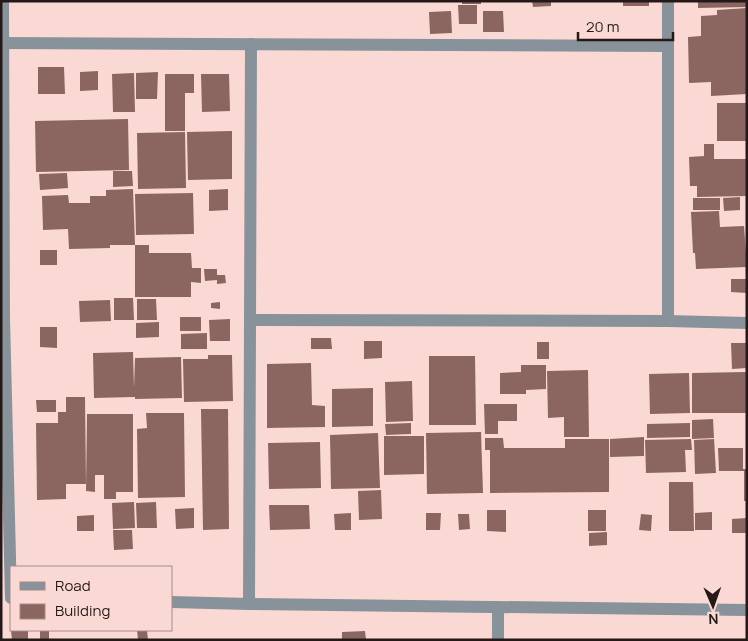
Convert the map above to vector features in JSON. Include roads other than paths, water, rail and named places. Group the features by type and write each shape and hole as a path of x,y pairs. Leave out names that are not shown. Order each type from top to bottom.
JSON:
{"street":[{"path":"3,1 2,318 10,567"},
{"path":"668,1 668,321"},
{"path":"2,43 668,46"},
{"path":"249,604 250,44"},
{"path":"250,320 668,321 747,323"},
{"path":"172,602 747,610"},
{"path":"498,607 498,640"}]}
